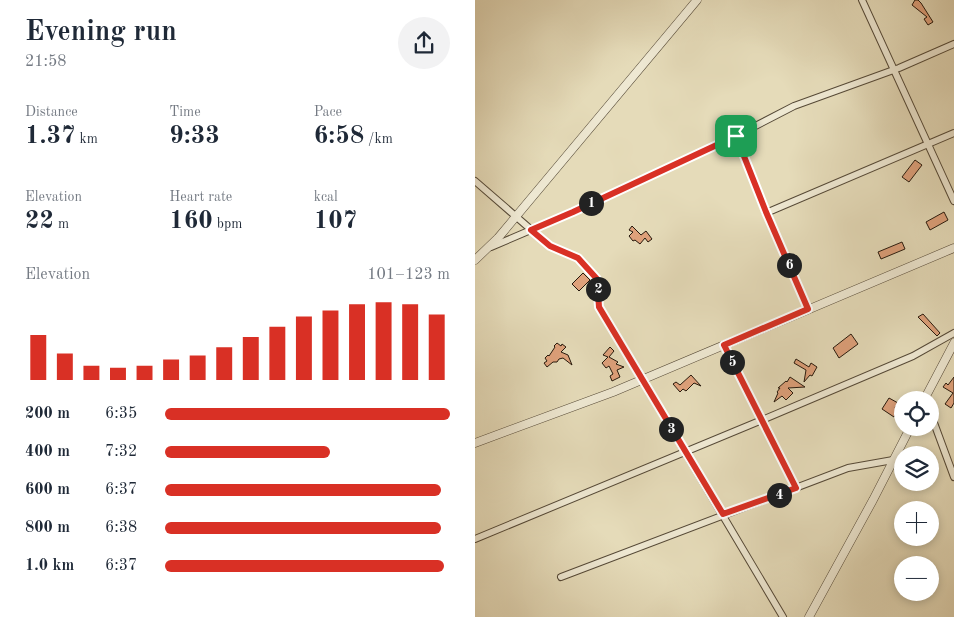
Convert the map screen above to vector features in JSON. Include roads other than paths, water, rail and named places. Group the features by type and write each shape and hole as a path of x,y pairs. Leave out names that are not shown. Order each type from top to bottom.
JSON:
{"street":[{"path":"475,260 498,238 697,0"},
{"path":"863,0 954,202"},
{"path":"487,248 573,212 736,136 794,106 894,70 954,44"},
{"path":"766,212 954,133"},
{"path":"736,136 766,212 808,309"},
{"path":"475,181 550,246 578,258 597,279 599,307 783,617"},
{"path":"475,443 613,392 954,248"},
{"path":"475,539 913,356 954,333"},
{"path":"930,391 954,343"},
{"path":"724,345 796,488"},
{"path":"809,617 906,436"},
{"path":"939,436 954,477"},
{"path":"561,576 848,468 893,460"}]}
